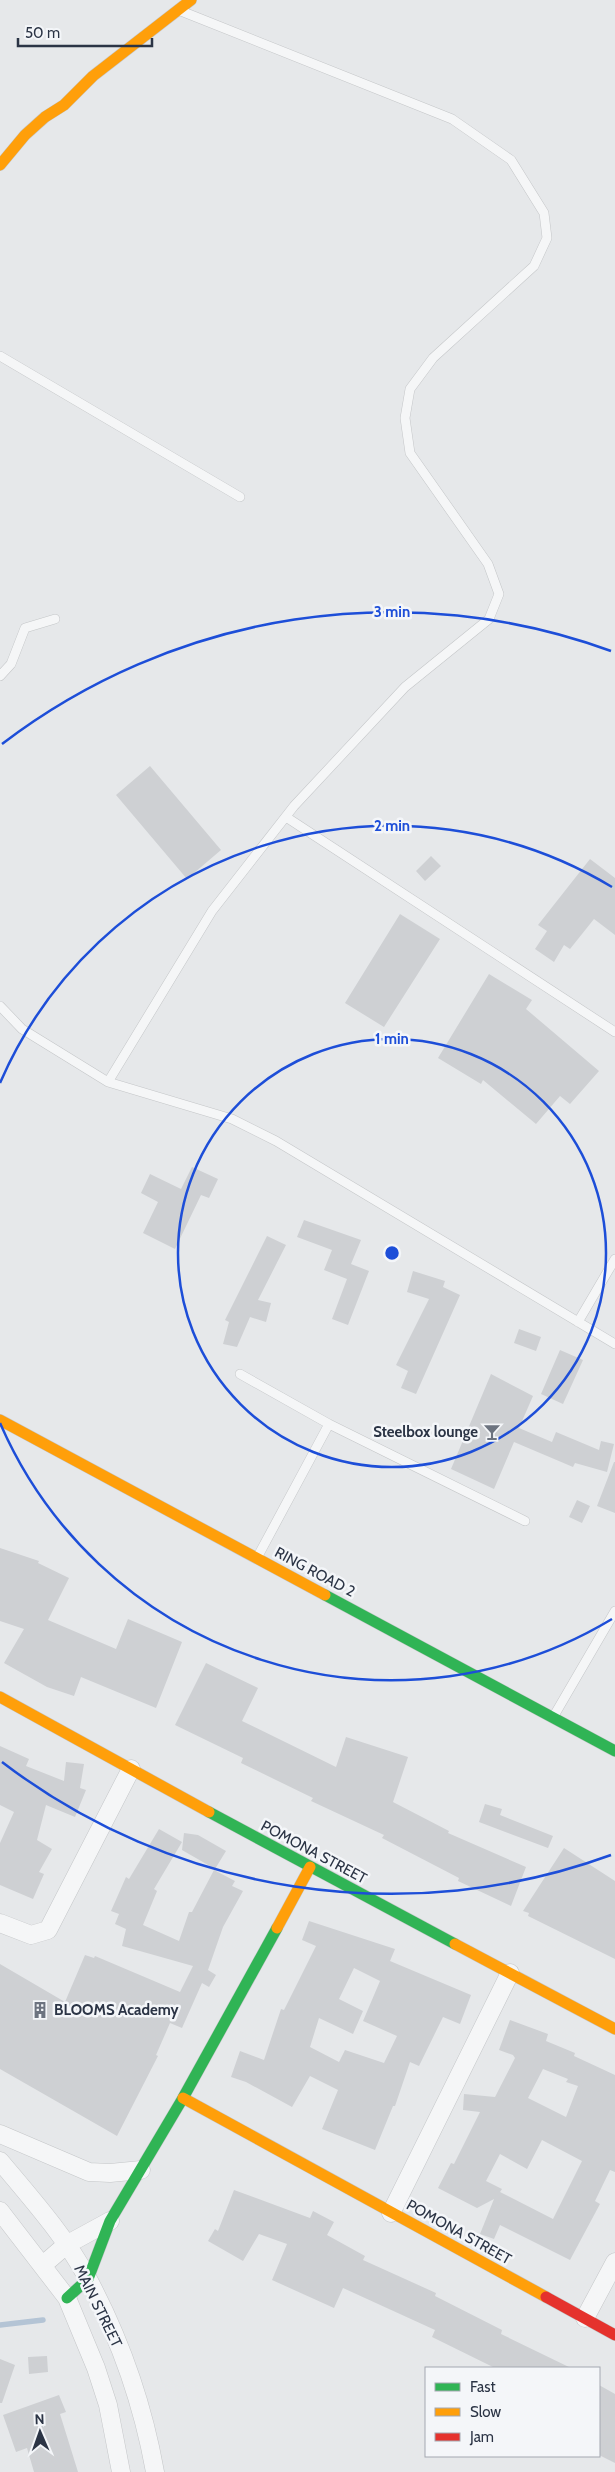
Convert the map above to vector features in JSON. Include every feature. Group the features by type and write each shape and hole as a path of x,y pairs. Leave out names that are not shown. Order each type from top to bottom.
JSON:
{"street":[{"path":"0,165 25,135 45,117 64,106 92,76 191,0"},
{"name":"RING ROAD 2","path":"0,1420 615,1751"},
{"name":"POMONA STREET","path":"0,1697 310,1867 615,2030"},
{"path":"0,1923 31,1935 48,1930 131,1769"},
{"path":"67,2298 88,2279 110,2221 182,2098 310,1867"},
{"path":"391,2213 510,1973"},
{"name":"POMONA STREET","path":"182,2098 615,2335"},
{"path":"0,2134 89,2172 110,2173 141,2170"},
{"name":"MAIN STREET","path":"0,2161 66,2245 88,2279 130,2376 142,2413 155,2472"},
{"name":"MAIN STREET","path":"0,2211 67,2298 96,2368 108,2405 121,2472"},
{"path":"42,2265 66,2245 110,2221"},
{"path":"585,2318 615,2262"}],"lane":[{"path":"108,1082 212,911 286,817 405,687 489,619 499,594 488,564 410,453 405,418 410,389 433,358 534,266 547,238 544,213 511,160 452,119 178,10"},
{"path":"0,356 240,497"},
{"path":"0,676 11,664 25,628 55,619"},
{"path":"286,817 615,1032"},
{"path":"0,1006 22,1029 108,1082 232,1119 276,1141 615,1344"},
{"path":"578,1322 615,1260"},
{"path":"240,1374 329,1424 525,1521"},
{"path":"257,1558 329,1424"},
{"path":"553,1717 615,1611"}],"building":[{"path":"150,766 221,850 187,879 116,795"},
{"path":"431,856 441,866 425,881 416,871"},
{"path":"590,859 615,878 615,935 594,919 570,949 564,945 554,962 535,949 547,931 538,925"},
{"path":"400,914 440,939 384,1027 345,1003"},
{"path":"489,974 532,1000 526,1009 599,1071 570,1104 560,1096 536,1124 483,1080 481,1084 438,1058"},
{"path":"192,1167 218,1179 209,1198 201,1195 175,1249 143,1233 158,1202 141,1193 150,1174 181,1189"},
{"path":"304,1220 361,1240 351,1264 369,1271 348,1325 332,1319 347,1279 324,1270 332,1250 297,1237"},
{"path":"267,1236 286,1245 258,1300 271,1303 266,1322 250,1317 237,1347 223,1344 229,1322 225,1320"},
{"path":"413,1271 445,1281 443,1287 460,1295 416,1394 401,1388 408,1371 396,1365 429,1299 407,1292"},
{"path":"519,1329 541,1337 536,1351 514,1343"},
{"path":"560,1350 583,1360 563,1404 541,1394"},
{"name":"Steelbox lounge","path":"491,1374 533,1396 519,1428 552,1442 556,1432 599,1450 601,1441 614,1444 607,1472 575,1463 573,1467 514,1442 494,1489 451,1469"},
{"path":"615,1462 615,1513 597,1506"},
{"path":"577,1500 590,1506 582,1523 569,1517"},
{"path":"0,1548 39,1561 38,1563 69,1578 48,1620 116,1649 128,1619 182,1642 156,1708 81,1677 74,1696 47,1687 4,1663 24,1629 0,1621"},
{"path":"206,1663 258,1688 242,1721 336,1767 346,1737 408,1757 393,1802 449,1831 448,1833 526,1867 511,1906 458,1881 459,1878 382,1838 384,1835 311,1801 313,1798 241,1763 243,1758 175,1725"},
{"path":"0,1746 29,1759 26,1766 64,1781 66,1762 84,1764 80,1788 86,1790 75,1817 46,1805 37,1840 52,1849 39,1872 44,1874 33,1899 0,1885 0,1843 14,1812 0,1805"},
{"path":"485,1804 502,1809 500,1815 553,1836 548,1848 479,1822"},
{"path":"159,1829 182,1842 154,1889 157,1891 143,1925 179,1941 189,1912 192,1912 214,1870 235,1881 232,1886 243,1891 223,1927 208,1970 216,1975 209,1987 202,1983 182,2028 170,2023 156,2055 158,2056 117,2136 0,2069 0,1964 65,2002 85,1955 94,1958 95,1956 180,1992 193,1966 122,1946 126,1929 115,1924 119,1914 111,1911 126,1877 129,1879"},
{"path":"184,1833 198,1835 226,1851 215,1869 182,1850"},
{"path":"564,1848 615,1881 615,1959 528,1916 529,1913 523,1911"},
{"path":"309,1921 395,1949 390,1961 471,1995 460,2024 443,2017 419,2066 410,2062 395,2106 393,2106 375,2150 322,2129 338,2090 310,2076 292,2107 246,2082 231,2077 240,2051 264,2060 281,2009 284,2010 316,1946 302,1940","holes":["354,1968 380,1981 363,2021 397,2036 384,2063 345,2050 339,2062 310,2047 319,2018 353,2034 363,2011 339,1999"]},
{"path":"510,2020 548,2034 546,2041 575,2053 574,2056 615,2075 615,2172 610,2170 595,2201 600,2204 570,2260 500,2225 494,2239 480,2234 494,2199 477,2208 438,2188 451,2163 454,2164 480,2112 463,2110 464,2094 495,2097 515,2058 513,2055 499,2050","holes":["543,2069 568,2079 566,2082 578,2086 566,2117 528,2098","542,2140 582,2161 553,2219 500,2192 502,2189 486,2181 500,2154 527,2169"]},
{"path":"234,2190 310,2218 313,2211 334,2222 327,2235 365,2256 363,2260 436,2293 435,2296 502,2330 501,2334 569,2367 493,2367 432,2337 435,2330 343,2288 334,2308 272,2280 287,2244 259,2234 243,2261 208,2241 215,2229 218,2231"},
{"path":"47,2356 48,2372 29,2374 28,2357"},
{"path":"0,2359 15,2365 2,2403 0,2403"},
{"path":"600,2386 615,2394 615,2463 600,2456"},
{"path":"59,2395 66,2412 60,2414 78,2472 34,2472 27,2448 16,2452 3,2415"}],"waterway":[{"path":"0,2325 43,2320"}],"traffic: fast":[{"path":"325,1595 615,1751"},
{"path":"209,1812 455,1944"},
{"path":"67,2298 88,2279 110,2221 183,2098 277,1928"}],"traffic: slow":[{"path":"0,165 25,135 45,117 64,105 93,76 191,0"},
{"path":"0,1420 325,1595"},
{"path":"0,1697 209,1812"},
{"path":"277,1928 310,1867"},
{"path":"455,1944 615,2029"},
{"path":"183,2098 546,2297"}],"traffic: jam":[{"path":"546,2297 615,2335"}],"place":[{"name":"Steelbox lounge","path":"492,1432"},
{"name":"BLOOMS Academy","path":"40,2010"}]}
